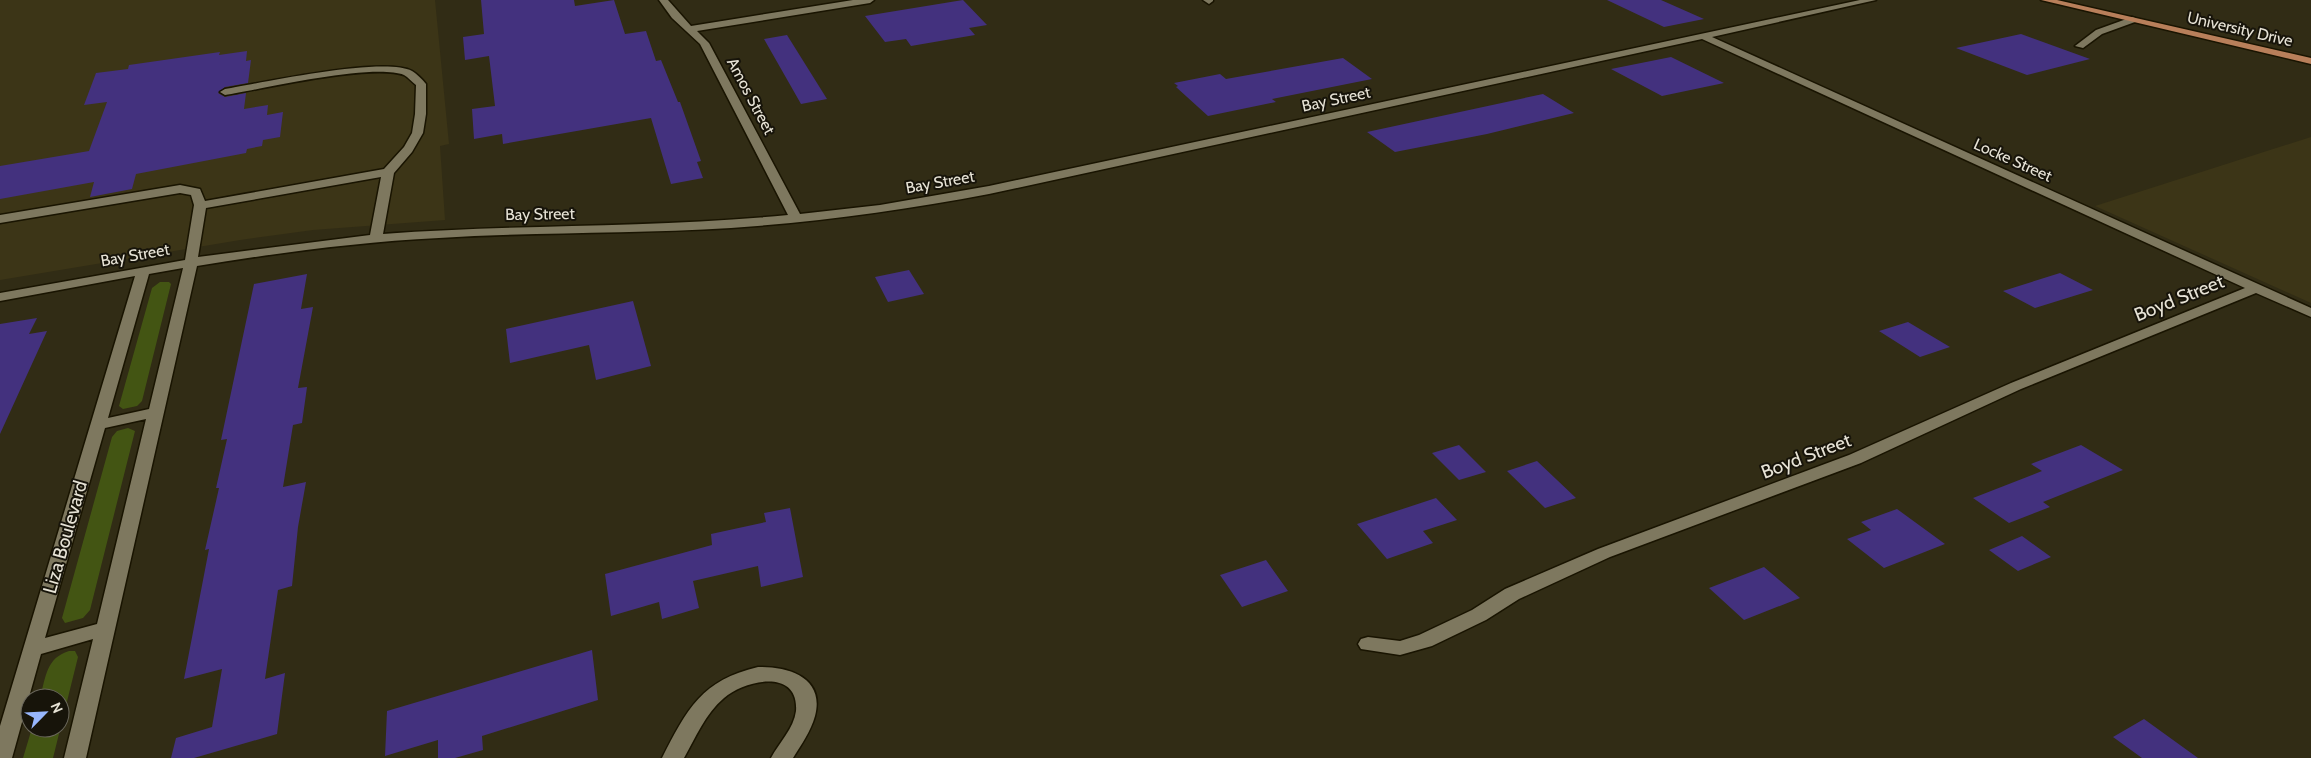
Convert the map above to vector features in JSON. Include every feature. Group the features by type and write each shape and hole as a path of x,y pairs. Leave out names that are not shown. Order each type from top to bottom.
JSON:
{"main road":[{"name":"University Drive","path":"2045,0 2311,60"}],"street":[{"name":"Amos Street","path":"663,0 675,16 704,43 796,218"},
{"path":"691,29 870,0"},
{"name":"Bay Street","path":"0,297 191,262 376,239 467,232 698,226 877,209 973,193 1872,0"},
{"path":"2080,46 2099,32 2132,20"},
{"name":"Locke Street","path":"1702,36 2311,313"},
{"path":"224,92 352,71 382,69 408,73 421,84 421,127 416,142 388,172 376,239"},
{"path":"200,205 388,172"},
{"path":"0,219 180,189 196,192 200,205 191,262 75,758"},
{"name":"Liza Boulevard","path":"1,758 143,270"},
{"name":"Boyd Street","path":"1368,644 1400,648 1425,641 1554,574 1604,553 1856,459 2016,386 2257,288"},
{"path":"98,425 156,412"},
{"path":"33,649 105,629"},
{"path":"673,758 707,702 717,691 740,678 768,673 778,674 793,681 806,697 806,713 782,758"}],"shaded area":[{"path":"0,0 435,0 449,144 440,146 445,220 313,230 240,240 0,280"},
{"path":"2311,137 2311,303 2095,206"}],"green space":[{"path":"160,282 169,282 171,284 142,401 137,406 123,409 119,406 152,288"},
{"path":"128,428 135,431 90,610 83,618 65,623 62,618 112,437 117,431"},
{"path":"75,651 78,657 70,689 43,688 51,663 61,654"},
{"path":"29,738 58,738 53,758 23,758"}],"building":[{"path":"481,0 574,0 575,6 614,0 625,34 646,31 656,61 661,60 678,102 680,102 701,161 697,162 703,178 671,184 651,118 503,144 502,134 474,139 472,109 495,106 489,56 465,60 463,37 484,34"},
{"path":"963,0 987,25 969,28 975,35 911,46 906,39 885,42 865,16"},
{"path":"1607,0 1661,0 1704,19 1664,27"},
{"path":"2021,34 2090,59 2027,75 1956,48"},
{"path":"787,35 827,99 801,104 764,39"},
{"path":"247,51 246,61 251,60 248,83 225,87 218,93 225,97 246,93 244,109 268,105 267,115 283,112 280,137 263,140 262,146 247,149 246,153 136,174 132,189 90,197 94,182 0,199 0,166 89,151 107,102 84,105 96,73 128,69 129,65 220,52 219,55"},
{"path":"1671,57 1724,83 1662,96 1611,69"},
{"path":"1343,58 1372,79 1272,99 1276,102 1208,116 1174,83 1220,74 1226,79"},
{"path":"1543,94 1574,113 1487,134 1395,152 1367,132"},
{"path":"909,270 924,294 888,302 875,277"},
{"path":"2060,273 2093,290 2035,308 2003,291"},
{"path":"307,274 301,309 313,307 298,388 307,387 302,423 293,425 283,487 306,482 298,527 292,586 278,590 265,679 285,673 277,734 194,758 171,758 176,738 212,727 222,669 184,679 209,549 205,550 219,488 216,488 227,439 221,440 254,284"},
{"path":"633,301 651,366 596,380 589,345 510,363 506,329"},
{"path":"37,318 29,334 47,331 0,434 0,324"},
{"path":"1908,322 1950,347 1920,357 1879,331"},
{"path":"1459,445 1486,472 1459,480 1432,453"},
{"path":"2081,445 2123,470 2043,502 2050,507 2009,523 1973,498 2042,471 2031,464"},
{"path":"1537,461 1576,498 1545,508 1507,471"},
{"path":"1436,498 1457,520 1423,531 1433,543 1387,559 1357,524"},
{"path":"790,508 803,577 761,587 758,566 693,581 699,608 662,619 659,602 611,616 605,574 712,545 711,534 766,522 764,513"},
{"path":"1897,509 1945,544 1884,568 1847,539 1871,530 1861,522"},
{"path":"2022,536 2051,557 2018,571 1989,550"},
{"path":"1266,560 1288,591 1242,607 1220,575"},
{"path":"1764,567 1800,598 1744,620 1709,588"},
{"path":"592,650 598,700 482,736 483,750 455,758 438,758 438,740 385,756 387,711"},
{"path":"2144,719 2198,758 2142,758 2113,737"}]}
